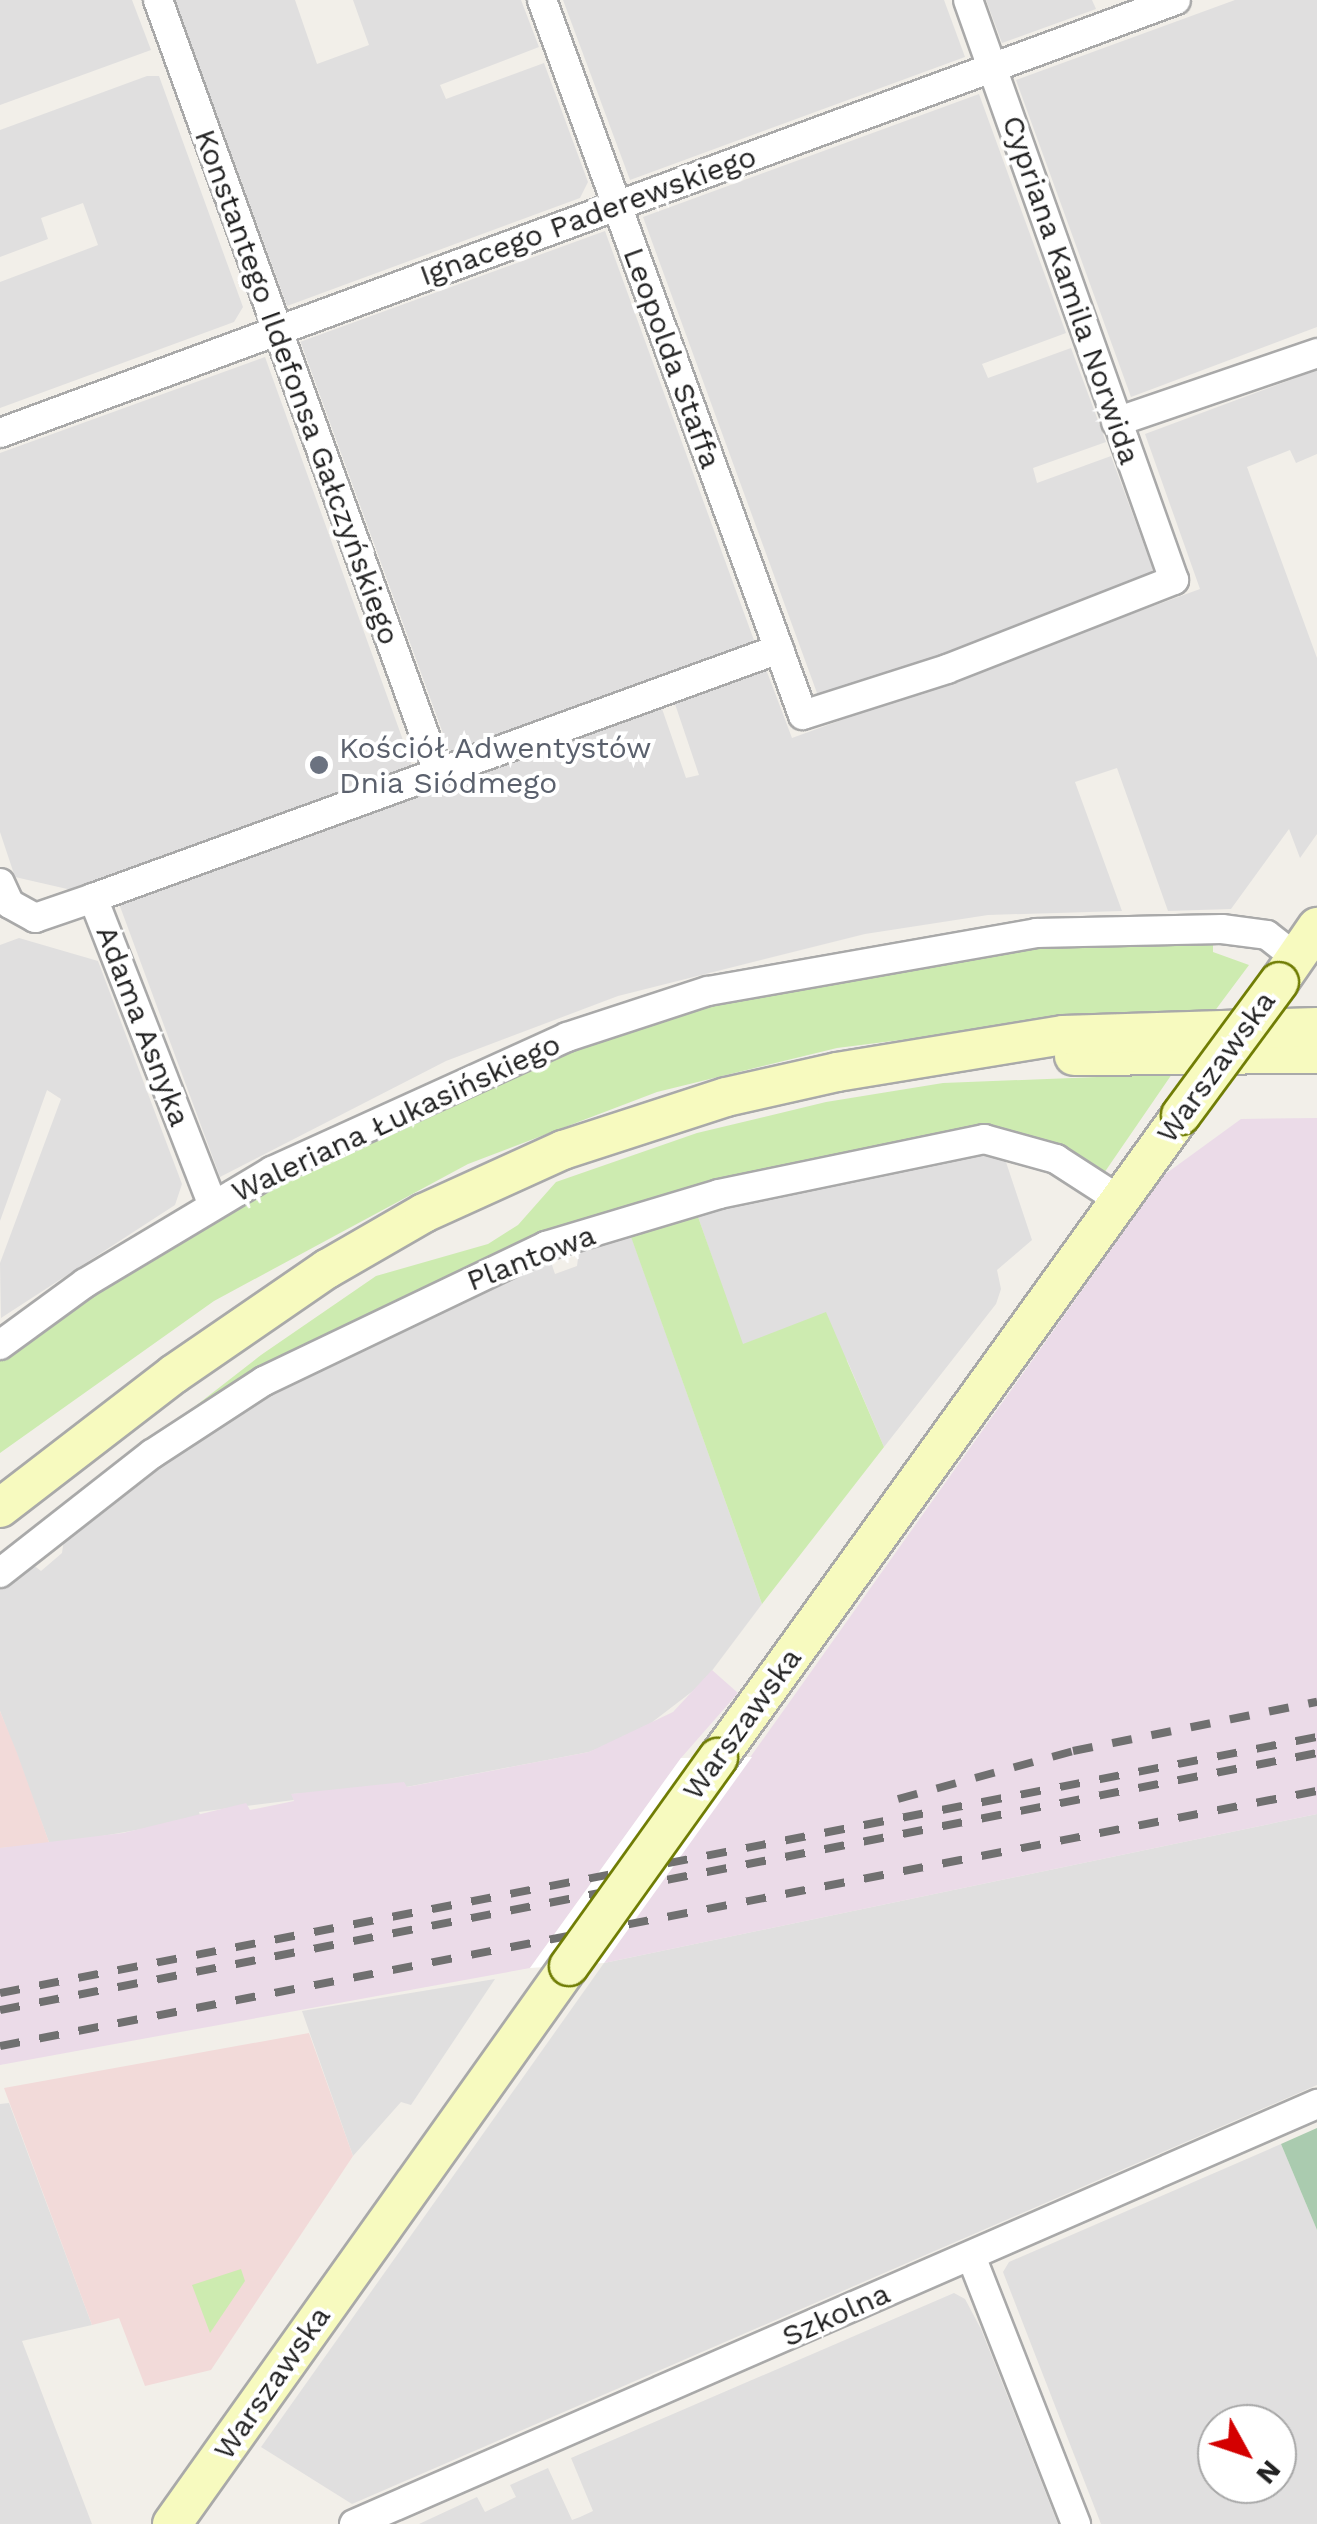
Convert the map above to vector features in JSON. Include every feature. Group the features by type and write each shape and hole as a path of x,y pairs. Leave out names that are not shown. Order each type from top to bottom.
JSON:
{"main road":[{"name":"Warszawska","path":"172,2524 1297,955"},
{"path":"0,1508 246,1322 408,1222 497,1177 726,1096 967,1052 1063,1035 1317,1028"},
{"path":"967,1052 1154,1059 1317,1054"}],"street":[{"name":"Konstantego Ildefonsa Gałczyńskiego","path":"158,0 273,332 438,772"},
{"name":"Leopolda Staffa","path":"542,0 803,716"},
{"name":"Cypriana Kamila Norwida","path":"803,716 947,669 1174,580 968,0"},
{"name":"Ignacego Paderewskiego","path":"0,432 1176,0"},
{"path":"1116,422 1317,352"},
{"path":"93,898 779,649"},
{"name":"Adama Asnyka","path":"0,883 10,904 35,918 93,898 212,1204"},
{"name":"Waleriana Łukasińskiego","path":"0,1345 212,1204 419,1100 567,1037 708,991 1036,933 1222,930 1266,936 1297,955"},
{"name":"Plantowa","path":"0,1573 152,1454 264,1381 546,1246 719,1194 984,1139 1056,1159 1121,1201"},
{"name":"Szkolna","path":"354,2524 1317,2104"},
{"path":"971,2256 1076,2524"}],"shaded area":[{"path":"0,0 132,0 151,50 0,105"},
{"path":"175,0 295,0 317,64 369,45 353,0 521,0 539,47 440,85 446,99 544,63 588,182 580,198 287,306"},
{"path":"563,0 944,0 965,57 630,180"},
{"path":"986,0 1092,0 1096,9 1002,43"},
{"path":"1235,0 1317,0 1317,327 1131,397 1016,80"},
{"path":"147,76 159,76 243,307 234,322 0,408 0,282 98,245 83,203 41,218 48,239 0,257 0,130"},
{"path":"979,94 1066,333 982,364 988,378 1071,348 1106,442 1033,468 1037,483 1111,456 1153,569 1146,584 821,704 643,217"},
{"path":"605,231 755,643 450,753 301,342"},
{"path":"265,357 413,768 76,891 15,877 0,832 0,453"},
{"path":"1317,370 1317,454 1296,463 1290,450 1247,467 1317,658 1317,834 1300,858 1289,829 1231,909 1168,911 1117,768 1075,782 1122,911 988,915 865,934 618,996 446,1061 220,1177 118,901 660,703 686,778 699,775 673,698 764,664 792,738 1200,589 1145,434"},
{"path":"19,938 98,961 182,1184 175,1205 1,1318 0,1263 61,1099 47,1090 0,1221 0,945"},
{"path":"1317,1118 1317,1814 604,1963 1164,1175 1241,1119"},
{"path":"974,1154 1004,1156 1032,1240 997,1270 1001,1289 996,1304 884,1447 847,1360 742,1344 697,1214"},
{"path":"630,1233 762,1604 702,1684 638,1733 589,1752 406,1787 292,1794 294,1800 199,1812 201,1819 50,1845 0,1711 0,1589 32,1564 41,1571 62,1553 64,1539 171,1458 307,1373 551,1262 555,1274 577,1266 579,1251"},
{"path":"712,1670 738,1693 681,1758 530,1968 0,2065 0,1848 123,1833 246,1803 250,1810 294,1801 291,1794 404,1782 407,1787 589,1752 673,1712"},
{"path":"0,1711 17,1753 50,1845 0,1848"},
{"path":"1317,1814 1317,2085 352,2504 261,2447 604,1963"},
{"path":"495,1979 411,2105 401,2102 353,2156 302,2011"},
{"path":"309,2033 353,2156 211,2370 145,2386 119,2318 92,2325 4,2088"},
{"path":"9,2103 92,2325 22,2341 92,2524 0,2524 0,2104"},
{"path":"1281,2144 1317,2230 1317,2524 1101,2524 1003,2272 1009,2262"},
{"path":"954,2293 965,2299 981,2329 1058,2524 419,2524 477,2497 485,2512 516,2497 510,2485 548,2468 572,2520 580,2517 593,2511 571,2458"}],"green space":[{"path":"1213,942 1213,952 1249,965 1214,1012 1076,1018 837,1048 657,1092 468,1164 214,1301 0,1453 0,1361 41,1330 201,1226 315,1165 576,1047 751,992 1033,945"},
{"path":"1172,1074 1102,1176 1001,1135 651,1204 367,1318 0,1558 261,1355 376,1276 488,1244 518,1225 556,1182 697,1133 826,1102 943,1083"},
{"path":"697,1214 743,1344 826,1312 884,1447 762,1604 630,1234"},
{"path":"1317,2128 1317,2230 1281,2144"},
{"path":"241,2269 245,2281 210,2333 192,2285"}],"pier":[{"path":"752,1757 604,1963 530,1968 681,1758"}],"railway":[{"path":"898,1799 1073,1751 1317,1702"},
{"path":"0,1993 1317,1737"},
{"path":"0,2010 1317,1753"},
{"path":"0,2046 1317,1791"}],"place":[{"name":"Kościół Adwentystów Dnia Siódmego","path":"319,765"}]}
